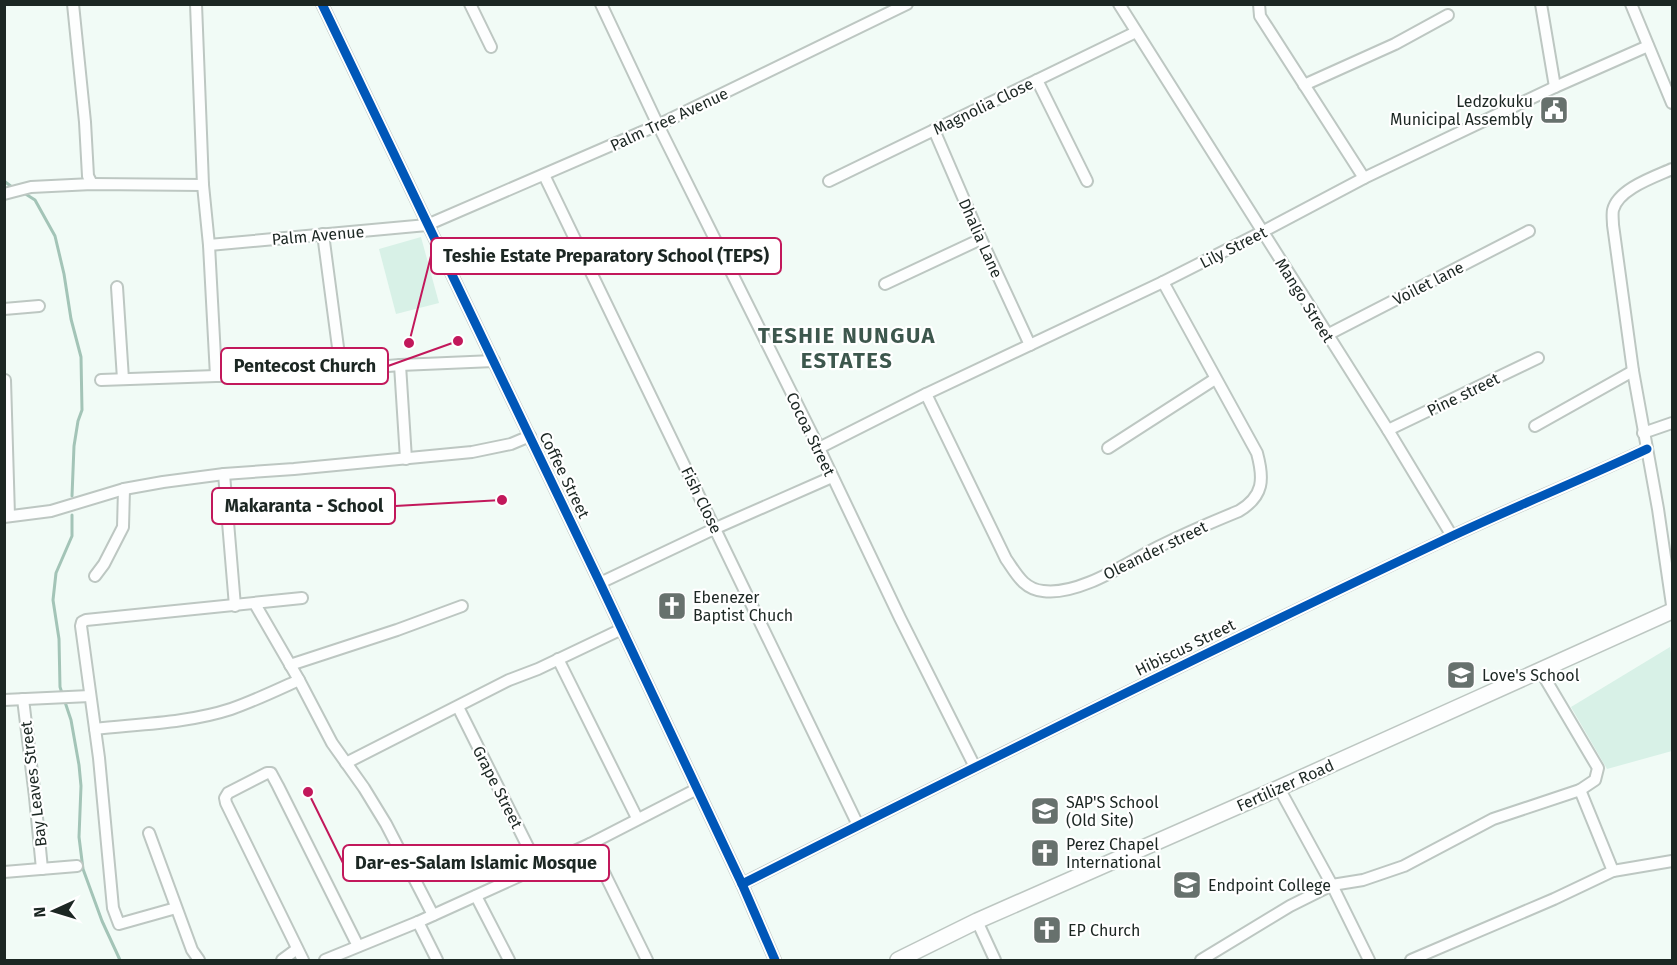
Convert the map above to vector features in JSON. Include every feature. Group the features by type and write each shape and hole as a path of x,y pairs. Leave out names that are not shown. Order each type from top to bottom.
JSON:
{"street":[{"path":"73,4 86,123 88,176 92,184"},
{"path":"196,4 202,185 209,245 216,376"},
{"name":"Coffee Street","path":"322,4 622,629 742,884 775,960"},
{"path":"470,4 491,47"},
{"name":"Cocoa Street","path":"601,4 658,125 975,767"},
{"name":"Palm Tree Avenue","path":"427,225 658,125 908,4"},
{"name":"Mango Street","path":"1119,4 1388,430 1452,536"},
{"path":"1259,4 1260,16 1364,178"},
{"path":"1541,4 1555,87"},
{"path":"1632,4 1672,104"},
{"path":"1304,85 1395,44 1448,15"},
{"name":"Magnolia Close","path":"829,181 1136,32"},
{"name":"Lily Street","path":"819,448 926,394 1164,282 1364,178 1555,87 1648,46"},
{"path":"1037,80 1087,181"},
{"name":"Dhalia Lane","path":"934,130 1030,345"},
{"path":"1672,169 1631,189 1619,199 1613,210 1613,225 1633,371 1672,605"},
{"name":"Fish Close","path":"544,175 858,825"},
{"path":"9,193 31,187 92,184 202,185"},
{"name":"Palm Avenue","path":"209,245 427,225"},
{"name":"Voilet lane","path":"1327,335 1529,231"},
{"path":"323,234 341,370"},
{"path":"885,284 981,239"},
{"name":"Oleander street","path":"926,394 1006,559 1022,583 1040,591 1064,592 1092,581 1250,504 1260,489 1262,470 1257,453 1164,282"},
{"path":"117,286 123,379"},
{"path":"4,309 39,306"},
{"name":"Pine street","path":"1388,430 1538,358"},
{"path":"101,380 270,376 494,360"},
{"path":"400,365 406,459"},
{"path":"1535,426 1633,371"},
{"path":"1108,448 1215,379"},
{"path":"5,380 7,517 51,511 124,489 163,482 224,474 406,459 496,448 530,436"},
{"path":"1643,433 1672,423"},
{"name":"Hibiscus Street","path":"742,884 1230,642 1452,536 1647,449"},
{"path":"224,474 235,606"},
{"path":"600,583 716,528 832,477"},
{"path":"95,576 108,557 123,527 124,489"},
{"path":"176,908 125,924 119,924 117,921 113,908 82,622 302,598"},
{"path":"255,604 332,743 386,824 433,915"},
{"path":"290,665 462,606"},
{"name":"Fertilizer Road","path":"898,960 924,954 977,921 1279,788 1672,610"},
{"path":"346,763 509,680 622,629"},
{"path":"558,659 637,818"},
{"path":"1201,960 1290,906 1332,885 1363,880 1404,866 1493,819 1580,790 1595,780 1598,768 1540,670"},
{"path":"95,729 184,720 212,714 260,698 299,680"},
{"path":"4,700 90,696"},
{"name":"Bay Leaves Street","path":"23,699 42,869"},
{"name":"Grape Street","path":"458,707 538,867"},
{"path":"303,960 225,798 228,793 269,772 358,946"},
{"path":"1279,788 1332,885 1369,960"},
{"path":"326,960 418,922 590,844 697,789"},
{"path":"1580,790 1613,871"},
{"path":"149,833 192,951 199,960"},
{"path":"590,844 647,960"},
{"path":"1411,960 1554,899 1613,871 1672,861"},
{"path":"4,872 77,866"},
{"path":"476,896 509,960"},
{"path":"977,921 995,960"},
{"path":"418,922 437,960"},
{"path":"282,960 297,949"}],"green space":[{"path":"421,237 439,303 396,314 379,249"},
{"path":"1670,647 1672,751 1607,769 1571,707"}],"waterway":[{"path":"4,181 12,187"},
{"path":"24,193 35,200 55,236 81,357 82,410 74,446 72,496"},
{"path":"72,515 72,536 56,573 53,600 59,639 60,687 71,720 79,765 81,786 79,837 83,869 102,921 120,960"}],"cycle path":[{"path":"322,4 600,583 742,884 775,960"},
{"path":"742,884 1271,623 1473,527 1647,449"}],"place":[{"name":"Ledzokuku Municipal Assembly","path":"1554,110"},
{"name":"Pentecost Church","path":"458,341"},
{"name":"Teshie Estate Preparatory School (TEPS)","path":"409,343"},
{"name":"Makaranta - School","path":"502,500"},
{"name":"Ebenezer Baptist Chuch","path":"672,606"},
{"name":"Love's School","path":"1461,675"},
{"name":"Dar-es-Salam Islamic Mosque","path":"308,792"},
{"name":"SAP'S School (Old Site)","path":"1045,811"},
{"name":"Perez Chapel International","path":"1045,853"},
{"name":"Endpoint College","path":"1187,885"},
{"name":"EP Church","path":"1047,930"}],"district":[{"name":"TESHIE NUNGUA ESTATES","path":"847,348"}]}
